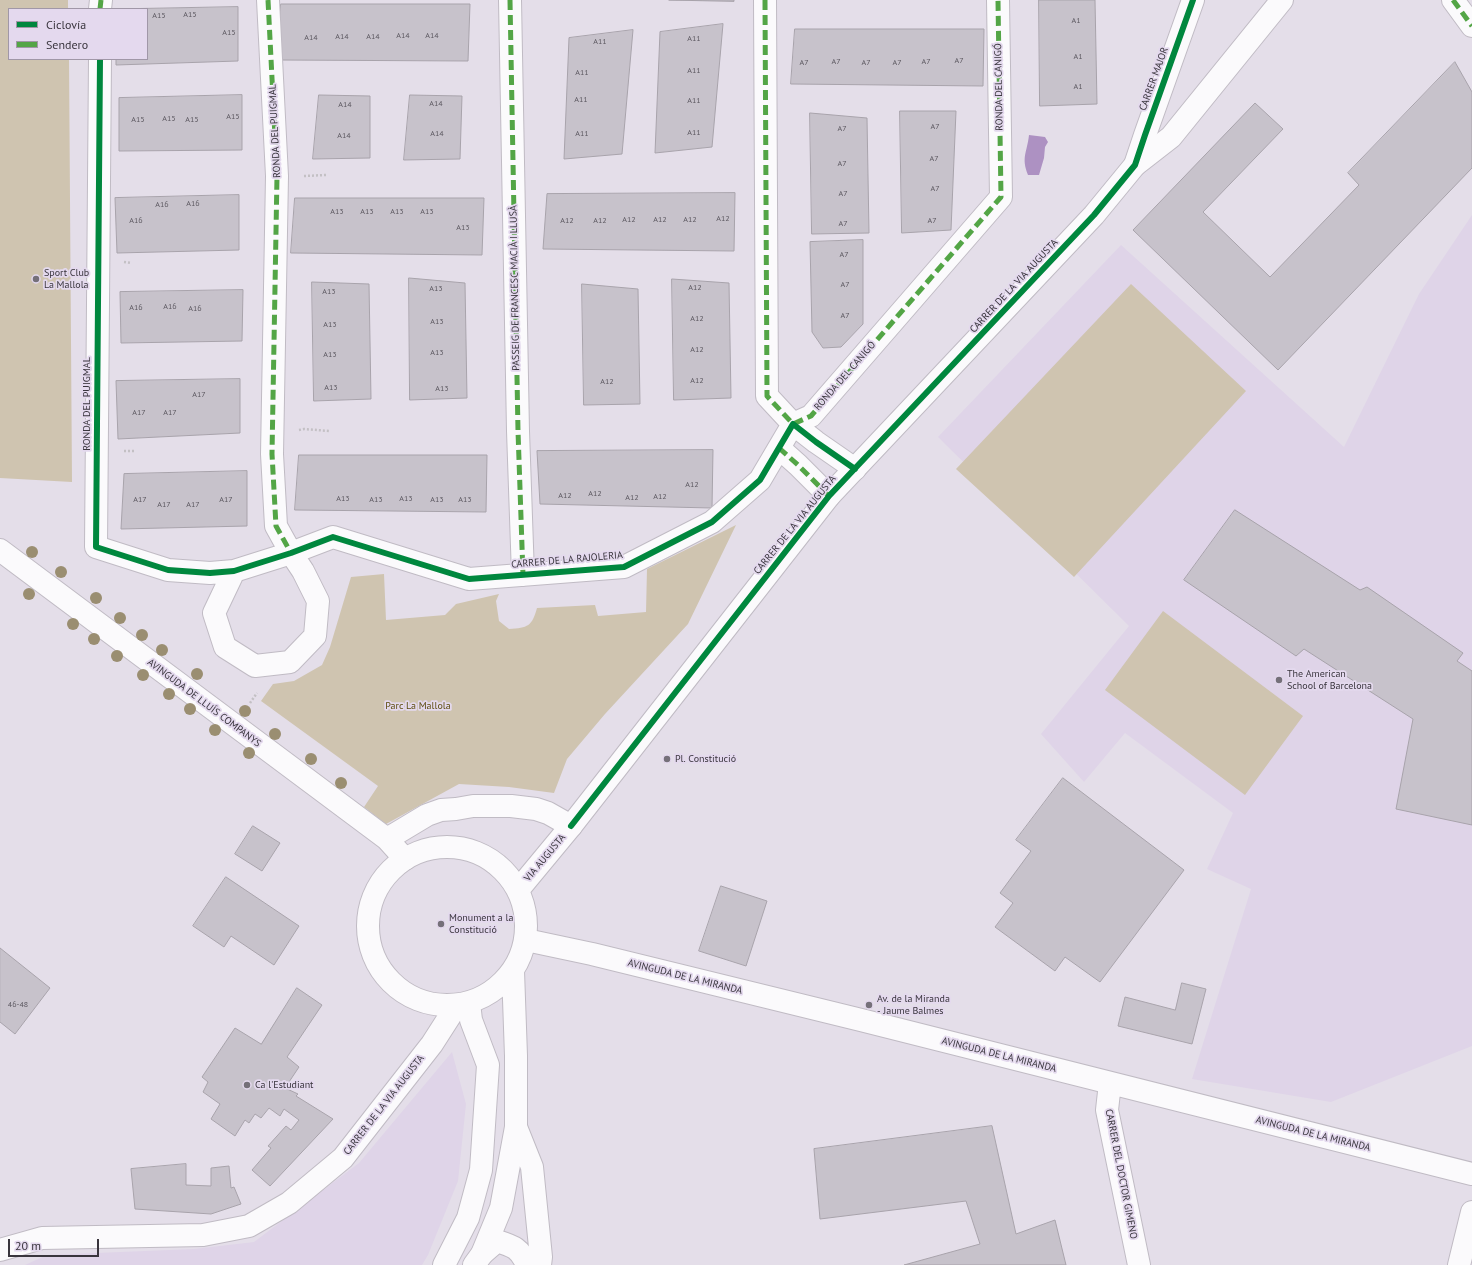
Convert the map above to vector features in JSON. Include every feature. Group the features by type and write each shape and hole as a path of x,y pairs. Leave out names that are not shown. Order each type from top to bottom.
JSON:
{"street":[{"name":"RONDA DEL PUIGMAL","path":"100,60 96,548 168,570 210,573 234,571 291,553 276,526 272,454 277,176 268,0"},
{"name":"PASSEIG DE FRANCESC MACIÀ I LLUSÀ","path":"510,0 518,423 523,575"},
{"path":"765,0 767,396 793,424 855,469"},
{"name":"RONDA DEL CANIGÓ","path":"793,424 811,416 1001,197 998,0"},
{"name":"CARRER MAJOR","path":"1135,165 1194,0"},
{"name":"CARRER DE LA VIA AUGUSTA","path":"571,826 829,496 1094,215 1135,165 1171,136 1282,0"},
{"path":"1453,0 1472,26"},
{"name":"CARRER DE LA RAJOLERIA","path":"291,553 333,537 469,579 624,567 712,522 760,480 793,424"},
{"path":"779,448 829,496"},
{"name":"AVINGUDA DE LLUÍS COMPANYS","path":"0,550 387,839 405,859"},
{"path":"234,571 214,613 225,647 255,666 290,662 315,636 318,601 303,571 291,553"},
{"path":"387,839 427,814 441,810 473,806 511,806 536,809 548,813 571,826"},
{"name":"VIA AUGUSTA","path":"518,890 571,826"},
{"path":"456,847 468,850 492,861 503,869 518,890 526,914 527,927 526,940 521,956 504,982 482,998 463,1004 445,1006 432,1005 408,996 398,989 381,970 371,948 368,935 368,923 373,898 386,876 405,859 429,849 456,847"},
{"name":"AVINGUDA DE LA MIRANDA","path":"526,940 592,954 1472,1174"},
{"path":"478,1259 501,1208 516,1127 516,1056 512,971"},
{"path":"444,1265 468,1218 481,1170 488,1065 471,1020 463,1004"},
{"name":"CARRER DE LA VIA AUGUSTA","path":"0,1250 42,1238 203,1235 249,1226 289,1203 343,1158 463,1004"},
{"name":"CARRER DEL DOCTOR GIMENO","path":"1110,1083 1107,1110 1139,1265"},
{"path":"516,1127 532,1167 541,1257 540,1265"},
{"path":"1459,1265 1472,1212"},
{"path":"478,1259 497,1241 514,1246 523,1255 527,1265"}],"shaded area":[{"path":"1029,135 1045,137 1048,142 1045,147 1044,158 1039,175 1028,175 1026,169 1025,155"},
{"name":"The American School of Barcelona","path":"1472,215 1472,1046 1331,1102 1192,1079 1251,889 1207,869 1233,813 1125,733 1084,782 1041,734 1129,626 938,437 1121,245 1344,447 1419,294"},
{"path":"452,1052 466,1104 458,1181 428,1255 422,1265 25,1265 47,1255 194,1249 254,1242 359,1163"}],"green space":[{"name":"Sport Club La Mallola","path":"0,0 68,0 68,8 8,8 8,60 69,60 72,482 0,478"},
{"path":"1131,284 1246,391 1074,577 956,469"},
{"name":"Parc La Mallola","path":"736,525 688,624 605,714 567,759 554,793 509,787 459,784 386,824 364,807 378,786 261,701 273,684 294,681 322,665 330,647 351,577 384,574 386,620 445,615 456,604 499,594 496,601 499,621 509,629 521,628 528,625 533,619 537,608 595,605 598,616 646,612 647,569"},
{"path":"1163,611 1303,716 1245,795 1105,690"}],"building":[{"path":"669,0 734,0 734,1"},
{"path":"1039,0 1095,0 1097,104 1040,106"},
{"path":"281,4 470,4 468,61 277,60"},
{"path":"238,7 238,61 116,65 116,60 148,60 148,8"},
{"path":"723,24 712,147 655,153 660,32"},
{"path":"795,29 984,29 983,86 791,84"},
{"path":"633,30 622,154 564,159 569,38"},
{"path":"1455,62 1472,92 1472,168 1278,370 1133,230 1255,103 1283,129 1203,212 1270,277 1359,185 1348,173"},
{"path":"242,95 242,150 119,151 119,98"},
{"path":"319,95 370,96 370,158 313,159"},
{"path":"410,95 462,96 460,159 404,160"},
{"path":"900,111 956,111 951,230 902,233"},
{"path":"810,113 867,118 869,233 812,234"},
{"path":"735,193 734,251 543,249 547,194"},
{"path":"239,195 239,250 117,253 115,198"},
{"path":"295,198 484,198 482,255 291,253"},
{"path":"863,240 863,324 841,347 823,348 812,332 810,242"},
{"path":"409,278 465,283 467,398 410,400"},
{"path":"672,279 729,283 731,398 674,400"},
{"path":"312,282 369,284 371,399 314,401"},
{"path":"582,284 638,289 640,404 584,405"},
{"path":"243,290 242,341 121,343 120,292"},
{"path":"240,379 240,433 118,439 116,381"},
{"path":"713,450 712,508 540,504 537,451"},
{"path":"299,455 487,455 486,512 295,510"},
{"path":"247,471 247,526 121,529 124,474"},
{"path":"1235,510 1360,590 1367,587 1463,653 1457,661 1472,671 1472,825 1396,809 1413,719 1304,649 1296,656 1184,580"},
{"path":"1063,778 1184,870 1100,982 1065,957 1055,971 995,927 1013,903 1000,893 1031,851 1016,840"},
{"path":"253,826 280,843 262,871 235,854"},
{"path":"226,877 299,926 274,965 231,936 224,947 193,926"},
{"path":"721,886 767,901 746,966 699,951"},
{"path":"0,948 50,988 15,1034 0,1022"},
{"path":"1182,983 1206,989 1192,1044 1118,1026 1125,997 1175,1010"},
{"name":"Ca l'Estudiant","path":"297,988 322,1005 287,1057 299,1067 285,1088 298,1094 296,1096 333,1119 270,1186 252,1170 271,1148 268,1146 286,1126 291,1130 299,1120 284,1109 280,1116 269,1108 261,1118 255,1114 249,1123 245,1120 235,1136 211,1119 220,1104 203,1092 208,1082 202,1077 235,1028 261,1044"},
{"path":"992,1126 1016,1234 1055,1220 1066,1265 904,1265 980,1244 966,1201 820,1219 814,1149"},
{"path":"186,1164 186,1185 211,1186 211,1168 229,1166 231,1188 234,1187 241,1204 211,1214 135,1209 131,1169"}],"marked path":[{"path":"100,8 101,0"},
{"path":"268,0 277,176 272,454 276,526 291,553"},
{"path":"510,0 518,431 523,575"},
{"path":"765,0 767,396 793,424 811,416 1001,197 998,0"},
{"path":"1453,0 1472,26"},
{"path":"779,448 829,496"}],"cycle path":[{"path":"571,826 829,496 1094,215 1135,165 1193,0"},
{"path":"100,60 96,547 168,570 210,573 234,571 291,553 333,537 469,579 624,567 712,522 760,480 793,424 855,469"}],"place":[{"name":"Sport Club La Mallola","path":"36,279"},
{"name":"The American School of Barcelona","path":"1279,680"},
{"name":"Pl. Constitució","path":"667,759"},
{"name":"Monument a la Constitució","path":"441,924"},
{"name":"Av. de la Miranda - Jaume Balmes","path":"869,1005"},
{"name":"Ca l'Estudiant","path":"247,1085"}]}
